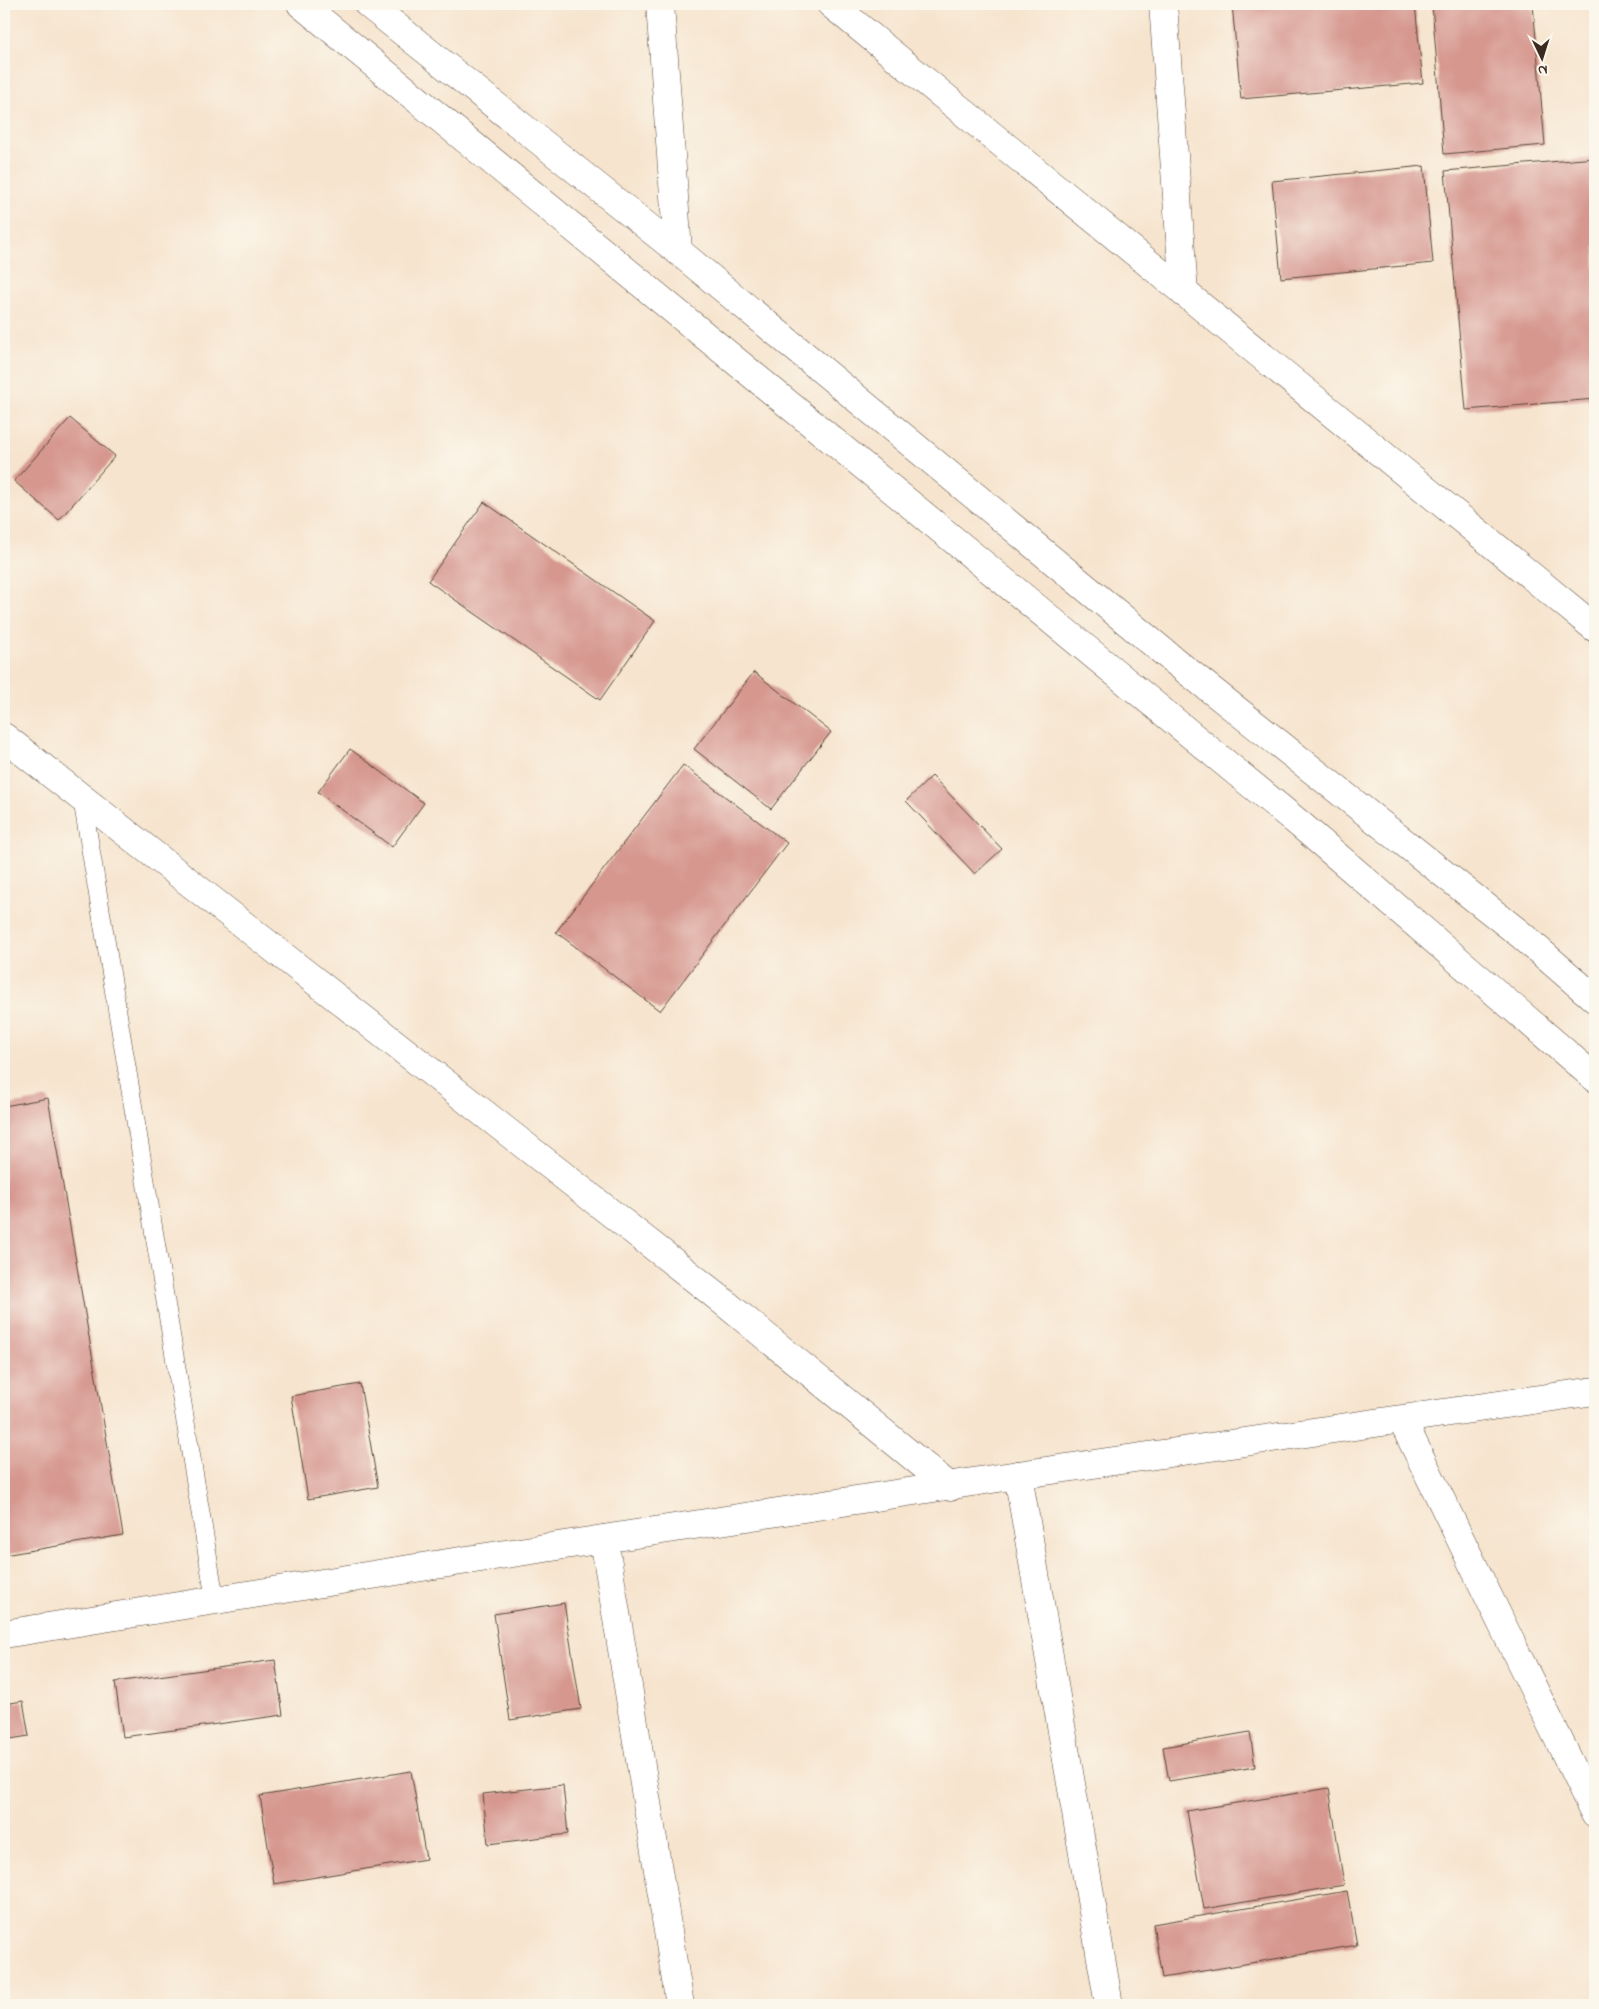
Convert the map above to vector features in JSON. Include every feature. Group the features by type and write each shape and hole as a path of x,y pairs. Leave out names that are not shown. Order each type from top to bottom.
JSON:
{"street":[{"path":"301,4 1295,820 1595,1078"},
{"path":"368,4 678,251 1177,664 1520,934 1595,999"},
{"path":"660,4 678,251"},
{"path":"831,4 1595,628"},
{"path":"1163,4 1184,292"},
{"path":"4,737 709,1290 950,1487"},
{"path":"4,1634 1018,1475 1595,1392"},
{"path":"1402,1420 1595,1814"},
{"path":"1018,1475 1109,2005"},
{"path":"604,1539 680,2005"}],"lane":[{"path":"82,798 215,1600"}],"building":[{"path":"1232,4 1415,4 1423,83 1241,99"},
{"path":"1432,4 1533,4 1545,145 1444,154"},
{"path":"1595,158 1595,399 1466,410 1445,171"},
{"path":"1424,166 1433,263 1281,278 1272,181"},
{"path":"70,418 115,456 59,520 14,481"},
{"path":"484,502 655,621 600,700 428,581"},
{"path":"754,672 831,732 771,809 694,749"},
{"path":"350,749 424,803 392,847 318,792"},
{"path":"683,765 787,843 660,1011 556,932"},
{"path":"932,776 1002,849 975,874 906,801"},
{"path":"48,1098 123,1535 4,1555 4,1106"},
{"path":"360,1384 378,1487 308,1499 291,1396"},
{"path":"564,1603 581,1709 510,1720 494,1614"},
{"path":"275,1660 283,1715 123,1737 115,1682"},
{"path":"23,1701 29,1736 4,1740 4,1704"},
{"path":"1250,1732 1255,1767 1169,1781 1163,1747"},
{"path":"411,1771 426,1859 274,1884 260,1796"},
{"path":"563,1785 568,1834 488,1844 483,1794"},
{"path":"1329,1788 1344,1885 1204,1909 1187,1811"},
{"path":"1347,1891 1357,1945 1162,1978 1153,1924"}]}
